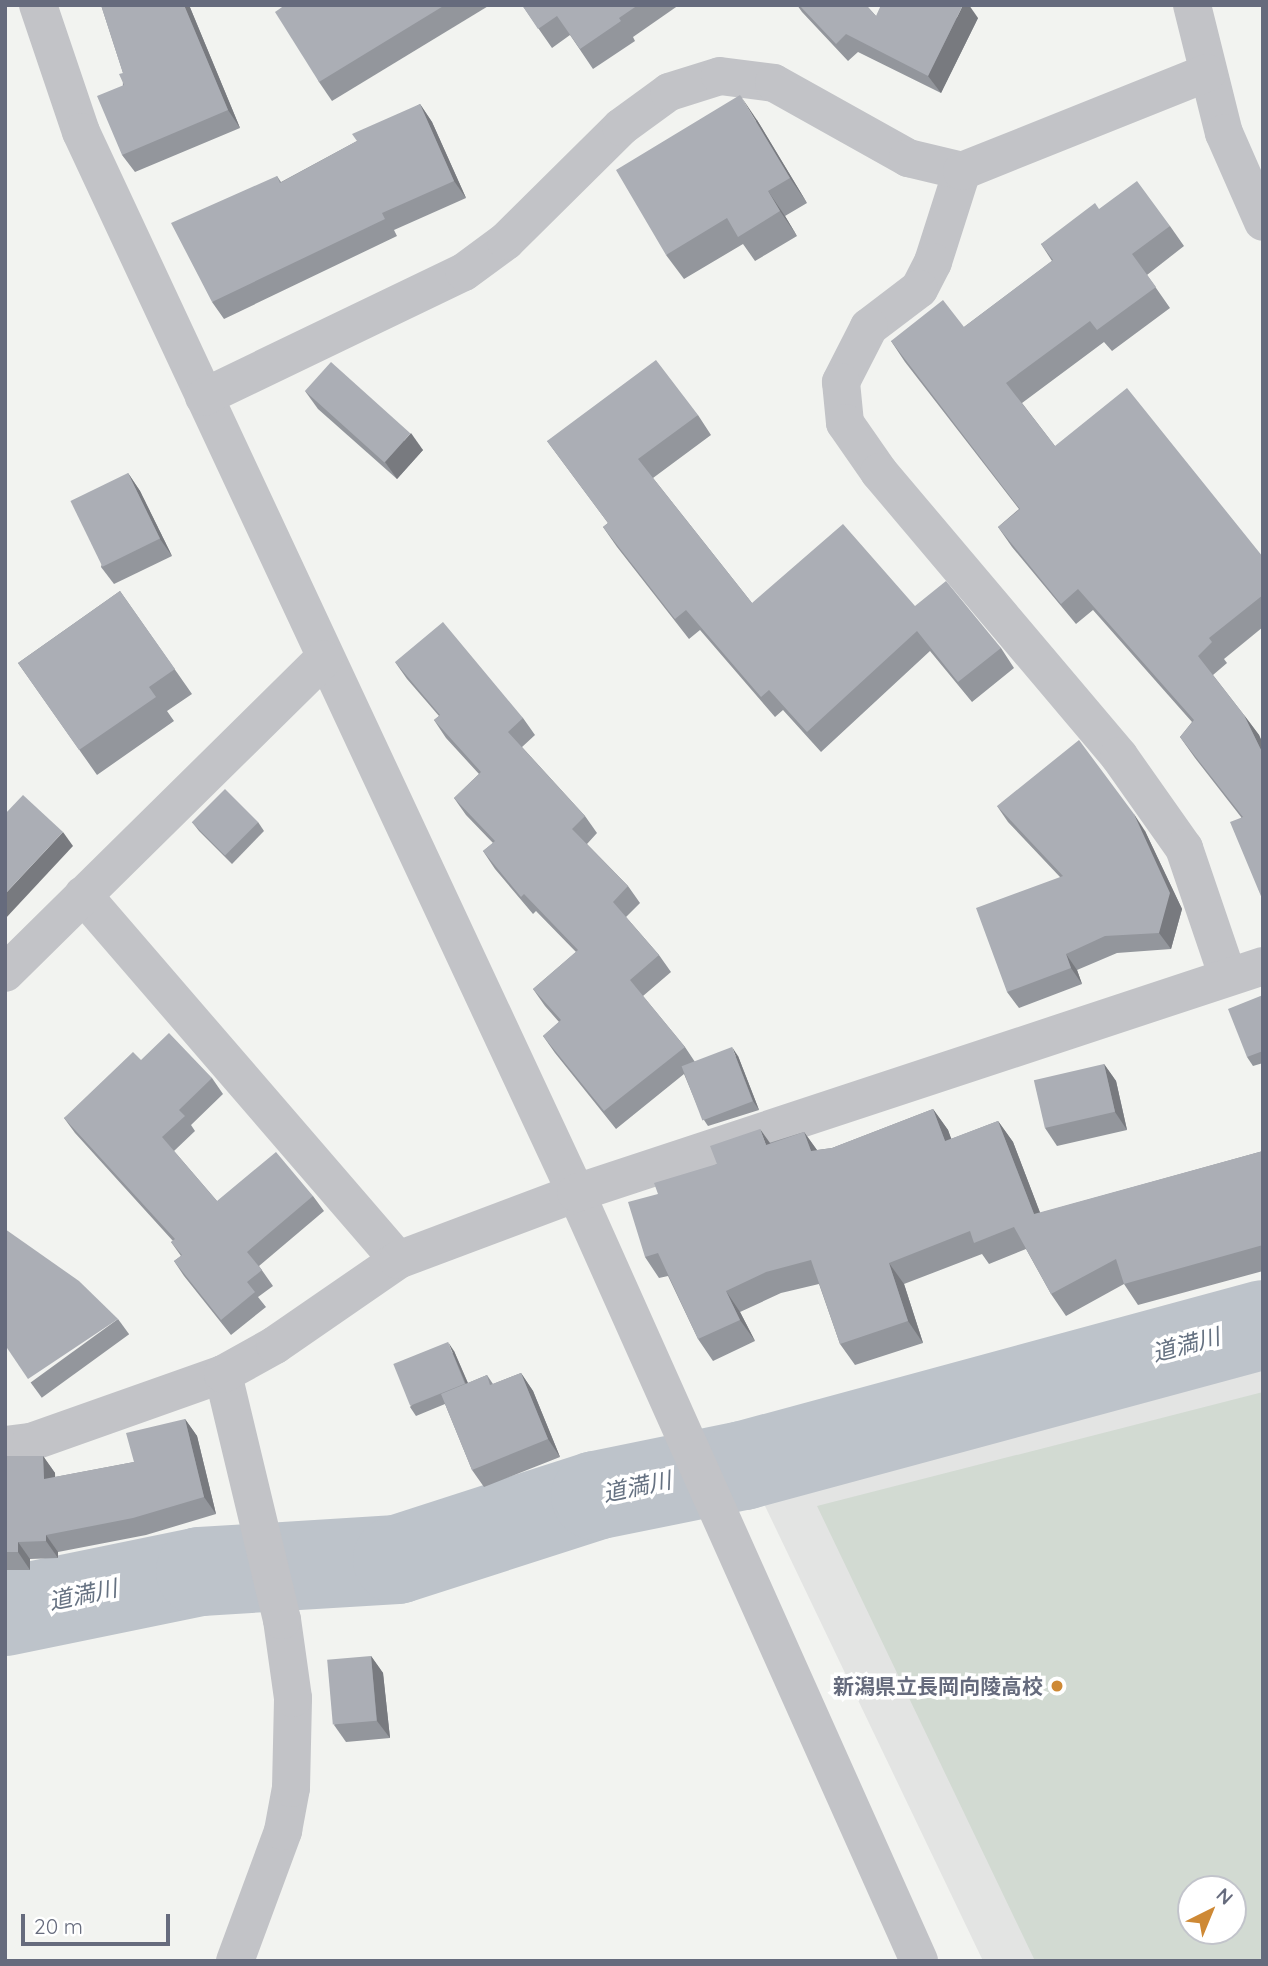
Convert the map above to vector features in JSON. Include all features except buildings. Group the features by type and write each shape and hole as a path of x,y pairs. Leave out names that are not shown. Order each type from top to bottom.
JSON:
{"street":[{"path":"38,5 81,131 323,659 576,1193 919,1961"},
{"path":"1192,5 1224,133 1263,222"},
{"path":"204,397 464,272 506,241 621,127 669,92 720,76 774,83 908,158 962,171 1207,73"},
{"path":"5,1446 32,1442 223,1374 275,1345 398,1260 576,1193 1245,970 1184,848 1119,756 879,472 845,422 841,382 869,327 919,289 933,262 962,171"},
{"path":"5,973 323,659"},
{"path":"83,895 398,1260"},
{"path":"223,1374 282,1620 293,1698 291,1788 283,1831 235,1961"}],"shaded area":[{"name":"新潟県立長岡向陵高校","path":"1263,1343 1263,1961 983,1961 754,1483"},
{"name":"新潟県立長岡向陵高校","path":"1263,1392 1263,1961 1035,1961 817,1506"}],"waterway":[{"name":"道満川","path":"5,1611 200,1571 397,1559 595,1495 743,1465 1263,1324"}],"place":[{"name":"新潟県立長岡向陵高校","path":"1057,1686"}]}
